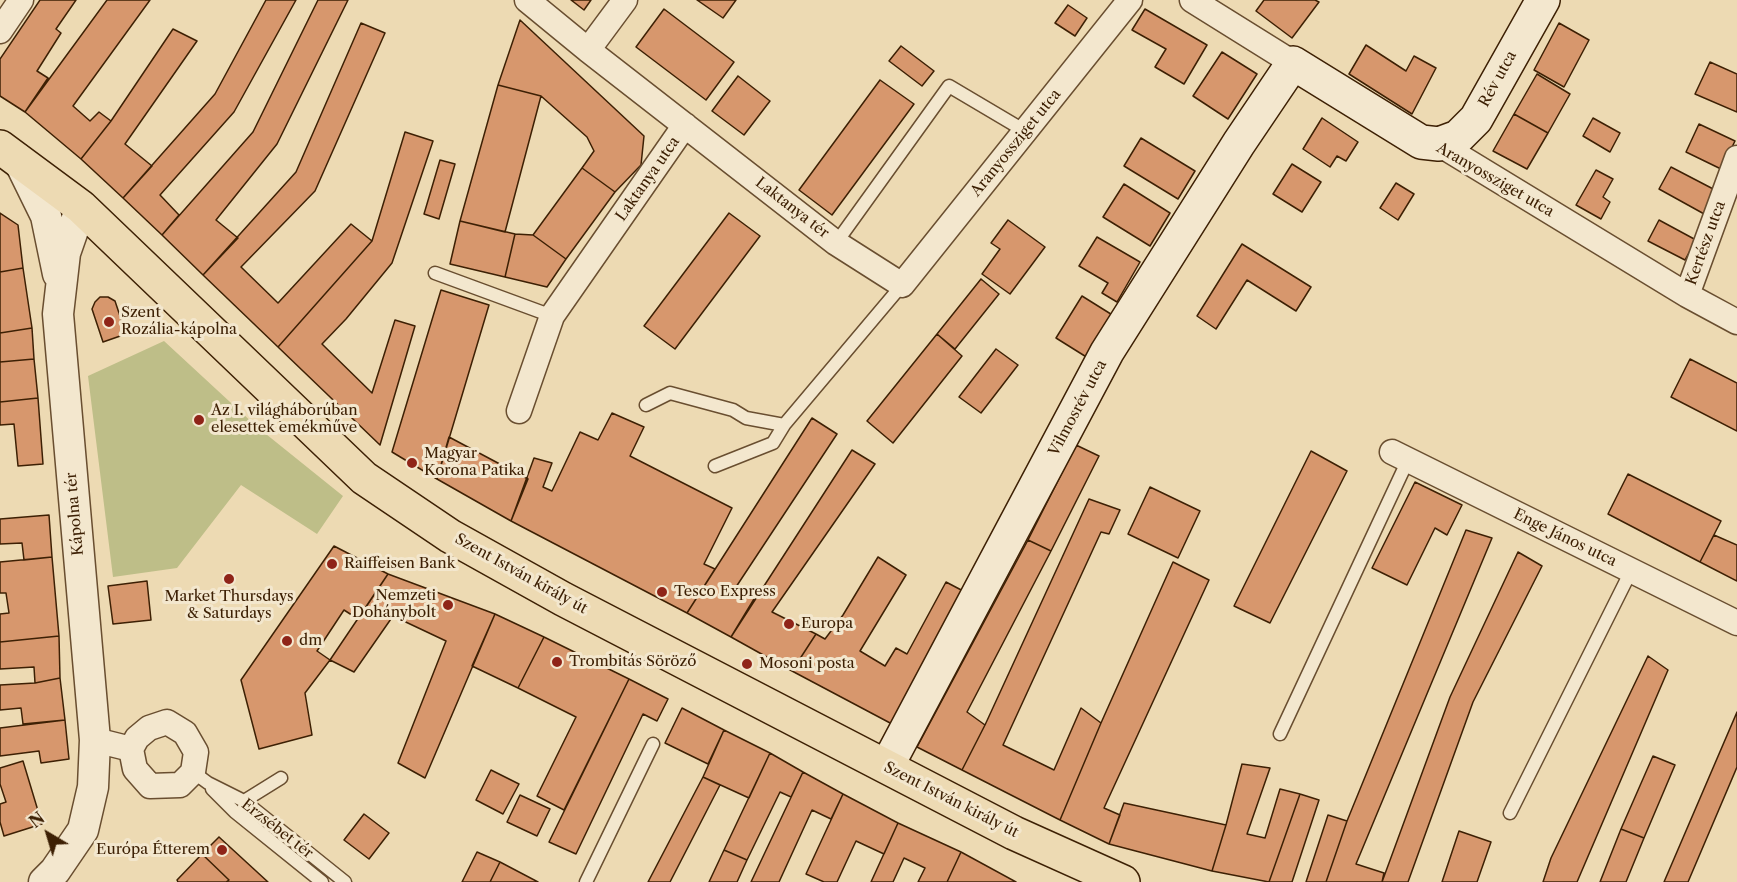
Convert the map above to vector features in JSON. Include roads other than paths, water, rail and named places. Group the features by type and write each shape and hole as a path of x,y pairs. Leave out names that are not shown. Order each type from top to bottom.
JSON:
{"main road":[{"name":"Rév utca","path":"1439,144 1458,137 1476,119 1543,0"},
{"name":"Aranyossziget utca","path":"1293,63 1421,142 1439,144"},
{"name":"Vilmosrév utca","path":"888,766 1107,352 1239,143 1293,63"},
{"name":"Szent István király út","path":"9,153 81,207 364,478 450,536 563,599 1014,833 1123,882"}],"street":[{"path":"0,31 21,0"},
{"name":"Laktanya utca","path":"519,411 552,315 686,126 527,0"},
{"path":"588,50 625,0"},
{"name":"Aranyossziget utca","path":"902,285 1130,0"},
{"name":"Aranyossziget utca","path":"1192,0 1293,63"},
{"name":"Laktanya tér","path":"686,126 836,243 902,285"},
{"name":"Aranyossziget utca","path":"1439,144 1687,295 1737,322"},
{"name":"Kápolna tér","path":"9,153 46,216 61,288"},
{"name":"Kertész utca","path":"1687,295 1737,158"},
{"name":"Kápolna tér","path":"44,882 55,871 82,830 93,788 95,740 58,314 65,253 81,207"},
{"name":"Enge János utca","path":"1400,456 1737,623"},
{"path":"167,722 185,733 196,752 200,778 180,785 150,786 135,769 131,749 137,738 149,728 167,722"},
{"path":"95,740 131,749"}],"lane":[{"path":"836,243 949,86 1025,131"},
{"path":"435,273 552,315"},
{"path":"714,466 773,443 784,425 902,285"},
{"path":"646,405 670,393 733,410 746,417 784,425"},
{"path":"1280,734 1400,456"},
{"path":"1510,813 1631,571"},
{"path":"586,882 653,744"},
{"path":"200,778 235,812 322,882"},
{"name":"Erzsébet tér","path":"200,778 244,801 345,882"},
{"path":"244,801 281,778"}],"place":[{"name":"Szent Rozália-kápolna","path":"109,322"},
{"name":"Az I. világháborúban elesettek emékműve","path":"199,420"},
{"name":"Magyar Korona Patika","path":"412,463"},
{"name":"Raiffeisen Bank","path":"332,564"},
{"name":"Market Thursdays & Saturdays","path":"229,579"},
{"name":"Tesco Express","path":"662,592"},
{"name":"Nemzeti Dohánybolt","path":"448,605"},
{"name":"Europa","path":"789,624"},
{"name":"dm","path":"287,641"},
{"name":"Trombitás Söröző","path":"557,662"},
{"name":"Mosoni posta","path":"747,664"},
{"name":"Európa Étterem","path":"222,850"}]}
